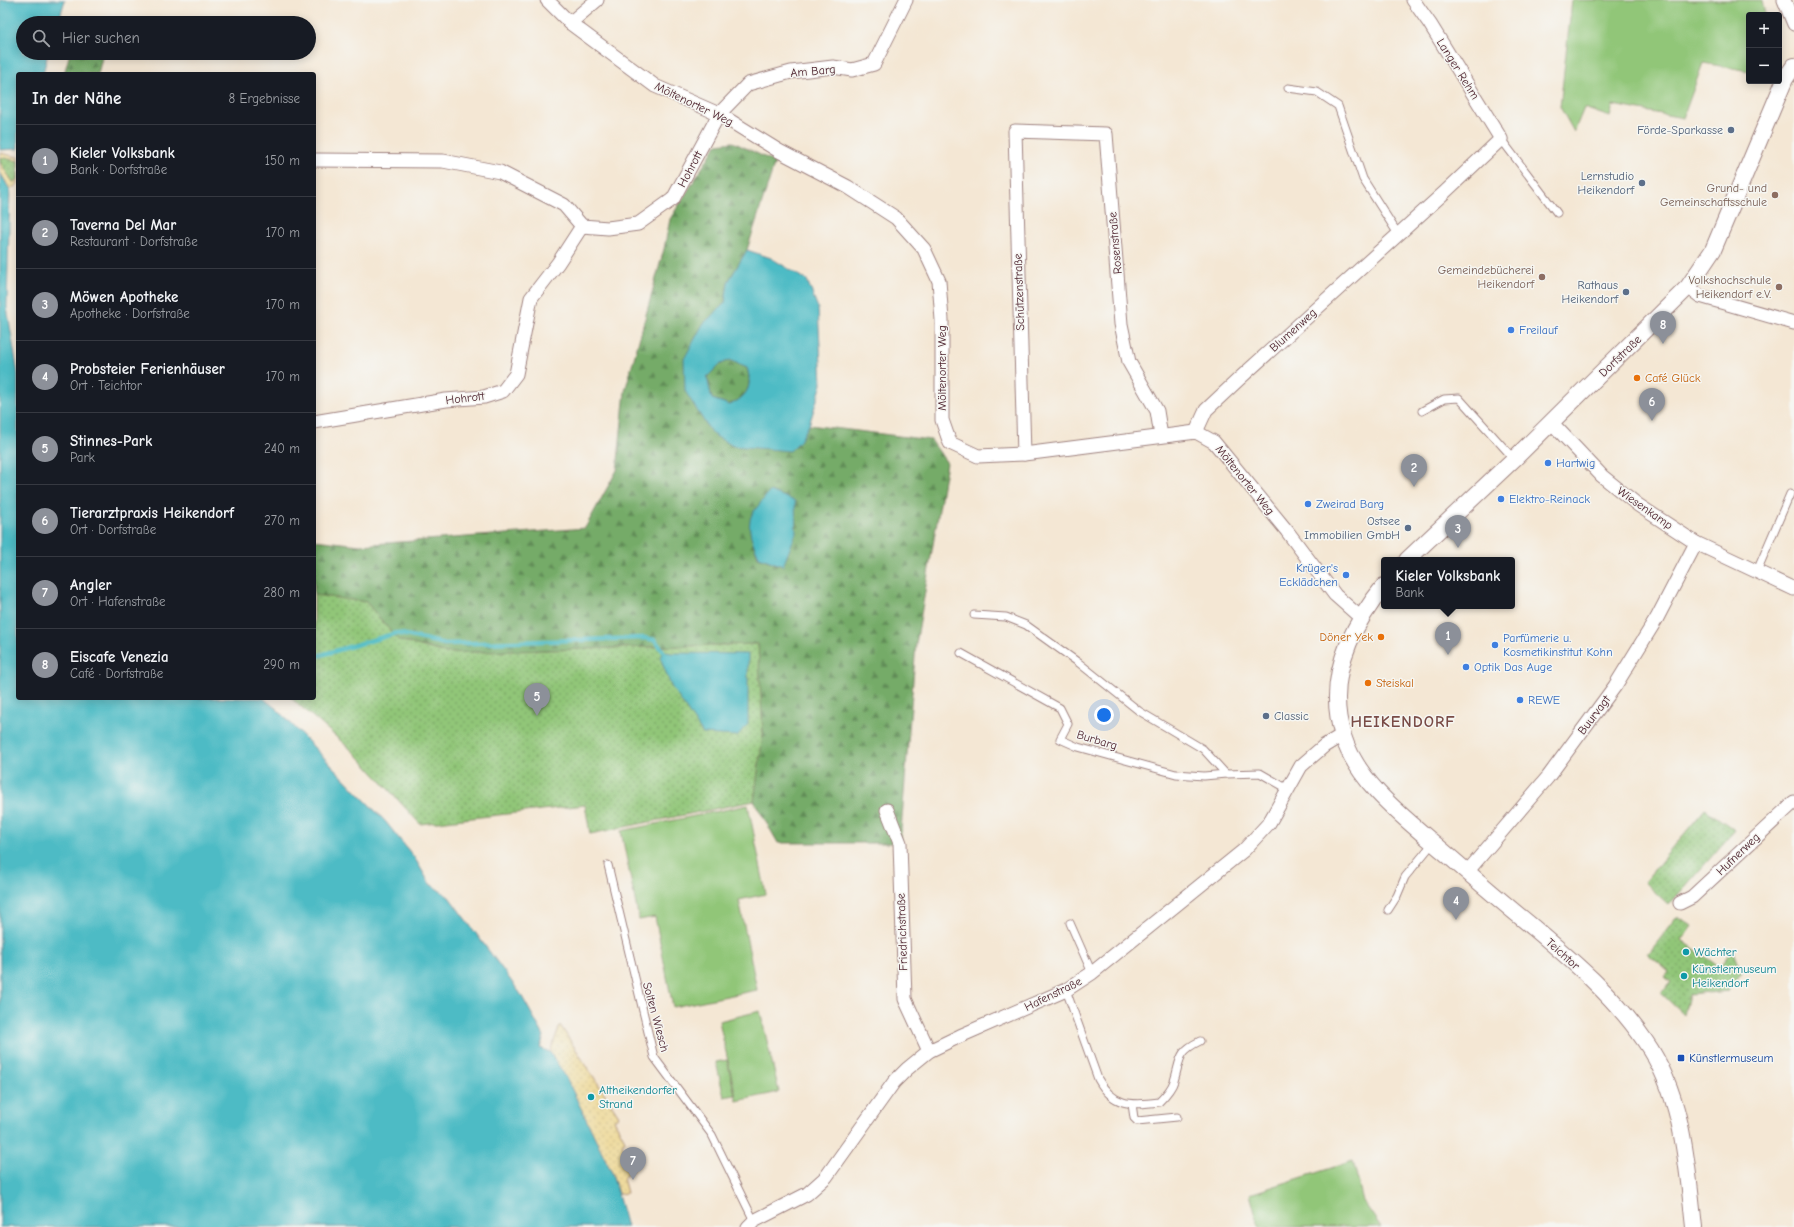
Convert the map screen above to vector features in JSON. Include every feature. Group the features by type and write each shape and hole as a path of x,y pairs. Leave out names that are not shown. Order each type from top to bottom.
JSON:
{"street":[{"name":"Möltenorter Weg","path":"547,0 570,23 655,86 719,114 779,151 848,187 896,218 924,249 939,281 942,320 942,420 950,443 978,456 1024,454 1196,432 1214,442 1287,531 1335,595 1361,618"},
{"path":"570,23 597,0"},
{"name":"Am Barg","path":"719,114 748,84 773,75 833,67 852,70 874,64 906,0"},
{"name":"Langer Rehm","path":"1413,0 1430,24 1501,139"},
{"path":"1784,0 1794,24"},
{"name":"Dorfstraße","path":"1410,557 1514,459 1688,287 1713,250 1784,78 1794,66"},
{"name":"Hohrott","path":"316,422 446,400 484,397 503,391 516,374 531,298 558,263 582,226 608,228 638,224 673,199 719,114"},
{"name":"Schützenstraße","path":"1015,131 1024,454"},
{"name":"Rosenstraße","path":"1015,131 1106,134 1122,324 1130,362 1157,411 1161,436"},
{"name":"Blumenweg","path":"1196,432 1206,410 1501,139"},
{"path":"316,160 443,161 500,172 564,205 582,226"},
{"path":"1688,287 1700,296 1794,323"},
{"name":"Wiesenkamp","path":"1550,422 1602,476 1638,505 1696,542 1794,589"},
{"name":"Buurvagt","path":"1467,872 1548,777 1615,686 1657,618 1696,542"},
{"path":"1342,735 1337,706 1339,675 1342,659 1361,618 1381,590"},
{"name":"Teichtor","path":"1342,735 1350,753 1365,777 1383,797 1467,872 1561,952 1603,991 1646,1042 1662,1069 1675,1108 1686,1158 1694,1227"},
{"name":"Hafenstraße","path":"751,1224 807,1194 826,1177 894,1082 906,1069 929,1051 1066,990 1092,973 1244,850 1269,823 1301,766 1324,746 1342,735"},
{"name":"Hufnerweg","path":"1680,903 1692,897 1794,802"},
{"name":"Friedrichstraße","path":"887,810 900,843 905,999 929,1051"}],"lane":[{"path":"1288,88 1317,92 1338,106 1363,179 1398,234"},
{"path":"1501,139 1557,213"},
{"path":"1422,411 1444,399 1458,398 1514,459"},
{"path":"1757,571 1790,494"},
{"path":"974,615 1006,617 1026,625 1079,663 1139,711 1204,749 1226,774"},
{"name":"Burbarg","path":"961,653 1060,708 1068,724 1060,738 1078,747 1176,774 1204,776 1260,773 1288,789"},
{"path":"1388,910 1397,896 1405,876 1434,843"},
{"name":"Solten Wiesch","path":"608,865 654,1058 712,1135 751,1224"},
{"path":"1070,923 1092,973"},
{"path":"1066,990 1103,1088 1117,1101 1132,1104 1159,1102 1174,1082 1178,1062 1182,1054 1187,1048 1200,1041"},
{"path":"1132,1104 1134,1118 1137,1121 1177,1117"}],"green space":[{"path":"1572,0 1762,0 1764,12 1746,12 1746,70 1703,63 1683,118 1613,105 1610,117 1584,108 1574,132 1560,107"},
{"path":"68,60 101,60 98,72 65,72"},
{"path":"733,142 775,162 747,250 728,282 725,303 703,324 685,391 800,441 809,425 931,440 947,463 916,644 900,843 778,843 754,801 763,734 758,644 446,653 398,640 366,602 316,595 316,540 360,545 585,528 617,470 625,391 664,249 670,219 717,144","holes":["760,506 783,566 758,557 750,530 750,524 755,512"]},
{"path":"0,157 16,161 16,180 13,182 0,162"},
{"path":"730,360 747,368 749,375 749,386 741,398 730,405 712,399 707,377 719,365"},
{"path":"316,595 366,602 398,640 446,653 758,644 763,734 754,801 590,834 585,805 420,824 356,754 293,700 316,700"},
{"path":"748,805 766,894 739,900 757,990 673,1007 655,917 639,920 621,831"},
{"path":"1705,809 1735,830 1669,905 1644,882"},
{"path":"1678,916 1692,926 1682,940 1719,967 1733,949 1742,973 1728,991 1689,995 1684,1015 1661,993 1671,982 1665,977 1669,972 1648,954"},
{"path":"760,1011 779,1092 737,1101 719,1021"},
{"path":"727,1060 735,1095 724,1097 716,1062"},
{"path":"1353,1161 1363,1201 1381,1227 1259,1227 1250,1194"}],"sand":[{"path":"0,153 16,157 16,186 10,190 0,172"},
{"name":"Altheikendorfer Strand","path":"560,1025 619,1116 614,1120 625,1140 622,1145 633,1169 623,1178 627,1193 618,1194 612,1173 550,1052"}],"water":[{"path":"0,0 65,0 60,16 16,16 16,60 46,60 43,72 16,72 16,149 0,150"},
{"path":"0,172 10,190 7,307 16,362 16,700 266,700 278,710 385,821 414,857 430,884 449,897 520,993 544,1036 540,1048 550,1052 566,1077 612,1173 627,1227 0,1227"},
{"path":"747,250 771,258 807,280 818,308 822,384 809,425 800,441 790,451 733,446 712,434 685,391 684,359 703,324 725,303 728,282","holes":["730,360 747,368 749,375 749,386 741,398 730,405 712,399 707,377 719,365"]},
{"path":"770,491 795,501 796,533 783,566 759,557 750,534 751,516"},
{"path":"663,651 671,653 748,654 748,724 737,736 703,734 671,686 660,657"}],"waterway":[{"path":"316,656 397,633 445,644 644,638 655,640 663,651"}],"place":[{"name":"Förde-Sparkasse","path":"1731,130"},
{"name":"Lernstudio Heikendorf","path":"1642,183"},
{"name":"Grund- und Gemeinschaftsschule","path":"1775,195"},
{"name":"Gemeindebücherei Heikendorf","path":"1542,277"},
{"name":"Volkshochschule Heikendorf e.V.","path":"1779,287"},
{"name":"Rathaus Heikendorf","path":"1626,292"},
{"name":"Freilauf","path":"1511,330"},
{"name":"Eiscafe Venezia","path":"1663,344"},
{"name":"Café Glück","path":"1637,378"},
{"name":"Tierarztpraxis Heikendorf","path":"1652,421"},
{"name":"Hartwig","path":"1548,463"},
{"name":"Taverna Del Mar","path":"1414,487"},
{"name":"Elektro-Reinack","path":"1501,499"},
{"name":"Zweirad Barg","path":"1308,504"},
{"name":"Ostsee Immobilien GmbH","path":"1408,528"},
{"name":"Möwen Apotheke","path":"1458,548"},
{"name":"Krüger's Ecklädchen","path":"1346,575"},
{"name":"Döner Yek","path":"1381,637"},
{"name":"Parfümerie u. Kosmetikinstitut Kohn","path":"1495,645"},
{"name":"Kieler Volksbank","path":"1448,655"},
{"name":"Optik Das Auge","path":"1466,667"},
{"name":"Steiskal","path":"1368,683"},
{"name":"REWE","path":"1520,700"},
{"name":"Stinnes-Park","path":"537,716"},
{"name":"Classic","path":"1266,716"},
{"name":"Probsteier Ferienhäuser","path":"1456,920"},
{"name":"Wächter","path":"1686,952"},
{"name":"Künstlermuseum Heikendorf","path":"1684,976"},
{"name":"Künstlermuseum","path":"1681,1058"},
{"name":"Altheikendorfer Strand","path":"591,1097"},
{"name":"Angler","path":"633,1180"}],"district":[{"name":"HEIKENDORF","path":"1403,721"}]}
